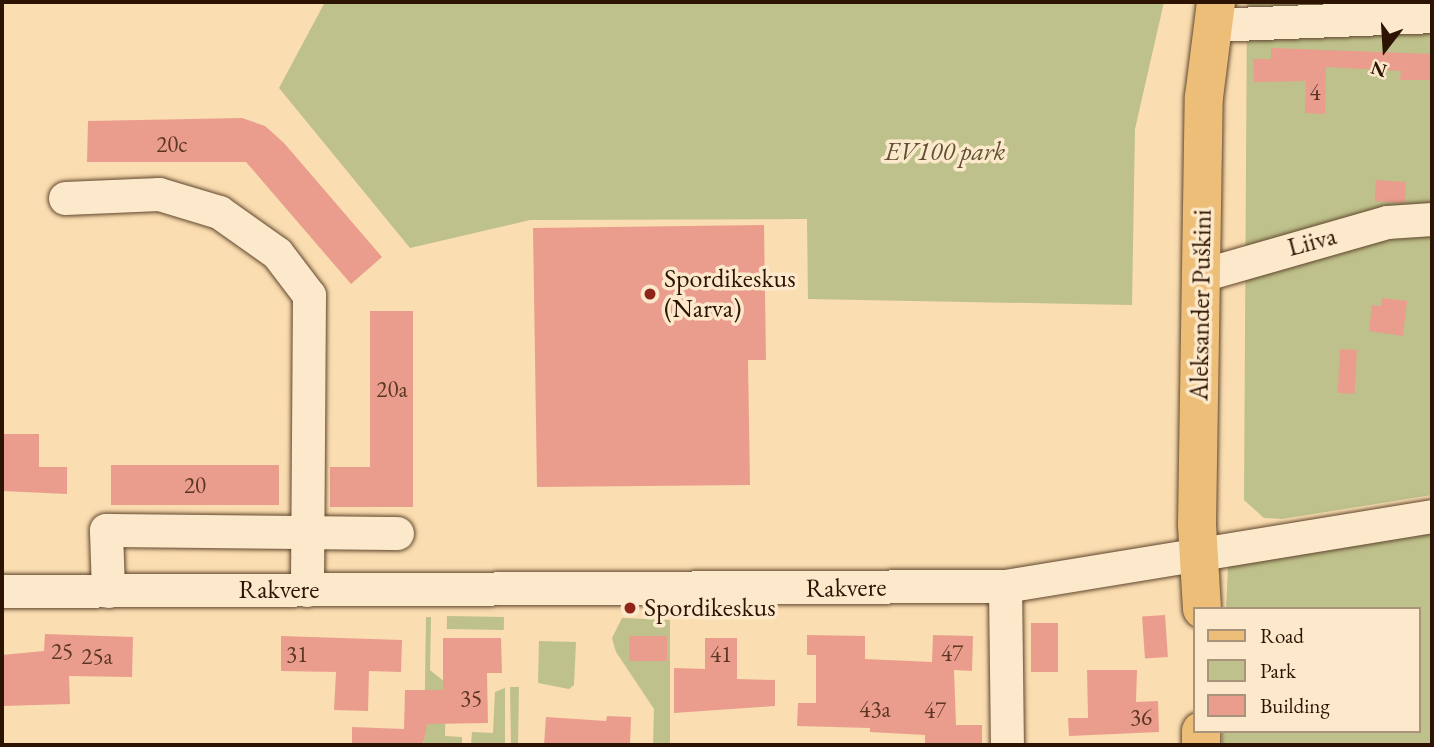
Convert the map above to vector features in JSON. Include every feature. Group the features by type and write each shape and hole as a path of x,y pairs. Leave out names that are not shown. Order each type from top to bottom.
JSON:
{"main road":[{"name":"Aleksander Puškini","path":"1202,607 1204,97 1213,13"}],"street":[{"path":"1213,13 1432,16"},
{"path":"65,198 159,194 219,212 277,253 309,295 307,590"},
{"name":"Liiva","path":"1202,275 1387,222 1428,218"},
{"name":"Rakvere","path":"2,591 1005,586 1201,557 1432,516"},
{"path":"108,591 106,530 397,533"},
{"path":"1005,586 1007,745"}],"green space":[{"name":"EV100 park","path":"325,2 1164,2 1135,129 1132,305 808,299 807,219 530,220 410,248 279,88"},
{"path":"1247,2 1432,2 1432,495 1282,519 1264,518 1244,500"},
{"path":"1432,515 1432,745 1222,745 1222,733 1420,733 1420,607 1226,607 1229,549"},
{"path":"447,616 504,617 504,630 447,629"},
{"path":"426,617 431,617 430,670 446,683 445,736 462,737 462,745 424,745"},
{"path":"622,618 670,620 670,745 653,745 654,709 616,652 612,638"},
{"path":"539,641 576,642 574,685 569,689 538,683"},
{"path":"510,687 519,687 518,745 511,745"},
{"path":"505,688 505,745 471,745 472,732 493,733 495,692"}],"building":[{"path":"1271,48 1432,54 1432,80 1400,80 1401,71 1326,67 1325,114 1305,113 1306,81 1254,82 1253,59 1271,59"},
{"path":"242,118 265,126 284,143 382,257 351,284 246,162 87,162 88,121"},
{"path":"1376,180 1406,182 1404,203 1375,201"},
{"name":"Spordikeskus (Narva)","path":"764,225 766,360 748,360 750,485 537,487 533,228"},
{"path":"1382,298 1407,301 1403,336 1369,331 1372,305 1381,306"},
{"path":"370,311 413,311 413,507 330,507 330,467 370,467"},
{"path":"1340,349 1357,350 1355,394 1338,393"},
{"path":"2,434 39,434 39,467 67,467 67,494 2,491"},
{"path":"111,465 279,465 279,505 111,505"},
{"path":"1165,615 1168,657 1145,659 1142,617"},
{"path":"1031,623 1058,623 1058,672 1031,672"},
{"path":"45,634 133,637 132,677 69,676 70,704 2,706 2,655 44,651"},
{"path":"807,635 865,636 865,659 932,662 933,635 973,636 972,671 954,670 956,725 982,725 982,745 925,745 925,735 870,732 870,728 797,726 798,703 816,703 816,655 807,655"},
{"path":"281,636 402,640 401,672 369,671 368,711 334,710 336,672 281,671"},
{"path":"629,636 667,636 667,661 629,661"},
{"path":"443,638 501,638 502,673 487,673 488,723 427,724 423,745 352,745 352,727 404,729 405,690 443,690"},
{"path":"705,638 737,638 737,679 775,680 775,706 674,713 674,668 705,669"},
{"path":"1087,670 1137,670 1136,702 1158,701 1159,732 1069,736 1068,718 1088,718"},
{"path":"607,716 631,717 630,745 544,745 546,717 606,721"}],"place":[{"name":"Spordikeskus (Narva)","path":"650,294"},
{"name":"Spordikeskus","path":"630,608"}]}
